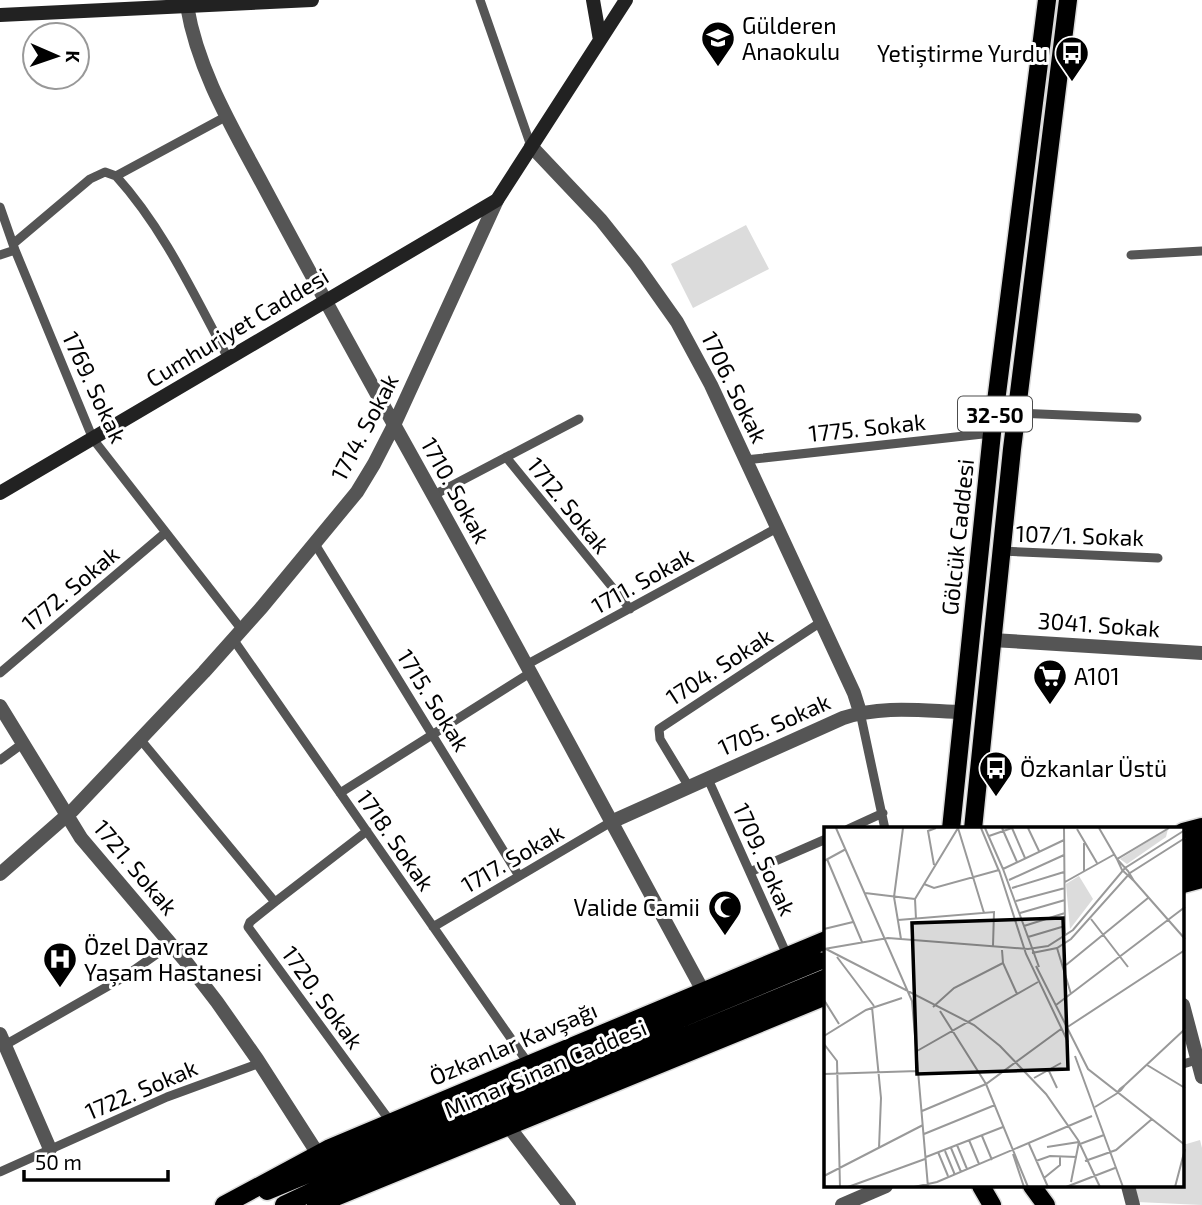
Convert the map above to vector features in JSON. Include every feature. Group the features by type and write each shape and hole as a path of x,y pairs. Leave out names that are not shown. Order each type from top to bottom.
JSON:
{"main road":[{"name":"Gölcük Caddesi","path":"950,827 992,433 1047,0"},
{"name":"Gölcük Caddesi","path":"973,827 1016,413 1068,0"},
{"path":"1184,832 1202,827"},
{"path":"1184,849 1202,844"},
{"path":"1184,867 1202,862"},
{"path":"1184,884 1202,879"},
{"name":"Özkanlar Kavşağı","path":"224,1205 318,1154 390,1121 824,941"},
{"name":"Mimar Sinan Caddesi","path":"233,1205 819,961"},
{"name":"Mimar Sinan Caddesi","path":"284,1205 333,1182 824,979"},
{"path":"326,1204 824,997"},
{"path":"982,1188 992,1205"},
{"path":"1033,1188 1046,1205"}],"street":[{"path":"0,15 27,7 187,6 312,0"},
{"path":"593,0 600,40"},
{"name":"1714. Sokak","path":"0,874 66,817 140,739 237,634 357,492 394,425 497,200 626,0"},
{"name":"1710. Sokak","path":"187,6 202,66 227,116 324,300 434,495 703,990"},
{"name":"1706. Sokak","path":"531,146 601,220 677,322 710,385 854,693 860,712"},
{"name":"Cumhuriyet Caddesi","path":"0,493 497,200"},
{"name":"3041. Sokak","path":"992,640 1202,653"},
{"name":"1721. Sokak","path":"0,706 66,817 95,857 171,944 217,1002 318,1154"},
{"name":"1705. Sokak","path":"611,822 860,712 964,712"},
{"path":"1184,1010 1194,1061 1202,1077"},
{"path":"2,1042 50,1149"},
{"path":"509,1128 569,1205"},
{"path":"842,1205 881,1188"},
{"path":"1129,1188 1133,1205"}],"lane":[{"name":"1706. Sokak","path":"480,0 531,146"},
{"path":"116,176 227,116"},
{"path":"0,255 14,247 90,179 105,172 116,176 154,222 228,358"},
{"name":"1769. Sokak","path":"0,207 93,439 237,634"},
{"path":"1131,255 1202,251"},
{"path":"1016,413 1137,418"},
{"path":"434,495 579,419"},
{"name":"1775. Sokak","path":"745,460 992,433"},
{"name":"1712. Sokak","path":"506,457 629,608"},
{"name":"1711. Sokak","path":"341,793 528,669 629,608 777,528"},
{"name":"1772. Sokak","path":"0,673 165,533"},
{"name":"1715. Sokak","path":"315,544 519,876"},
{"name":"107/1. Sokak","path":"1001,551 1158,558"},
{"name":"1704. Sokak","path":"689,787 660,739 659,729 821,622"},
{"name":"1718. Sokak","path":"237,634 341,793 528,1063"},
{"name":"1706. Sokak","path":"860,712 885,827"},
{"path":"140,739 275,902 367,831"},
{"path":"0,760 22,744"},
{"name":"1709. Sokak","path":"708,779 787,955"},
{"path":"852,827 883,813"},
{"name":"1717. Sokak","path":"433,927 611,822"},
{"path":"750,872 824,840"},
{"name":"1720. Sokak","path":"275,902 250,922 248,927 390,1121"},
{"path":"2,1042 124,977 171,944"},
{"name":"1722. Sokak","path":"0,1172 167,1097 260,1063"}],"shaded area":[{"path":"746,225 769,269 693,308 671,264"},
{"path":"1200,1140 1202,1205 1137,1202 1134,1188 1184,1188 1184,1145"}],"place":[{"name":"Gülderen Anaokulu","path":"718,68"},
{"name":"Yetiştirme Yurdu","path":"1072,83"},
{"name":"A101","path":"1050,706"},
{"name":"Özkanlar Üstü","path":"996,798"},
{"name":"Valide Camii","path":"725,937"},
{"name":"Özel Davraz Yaşam Hastanesi","path":"60,989"}]}
